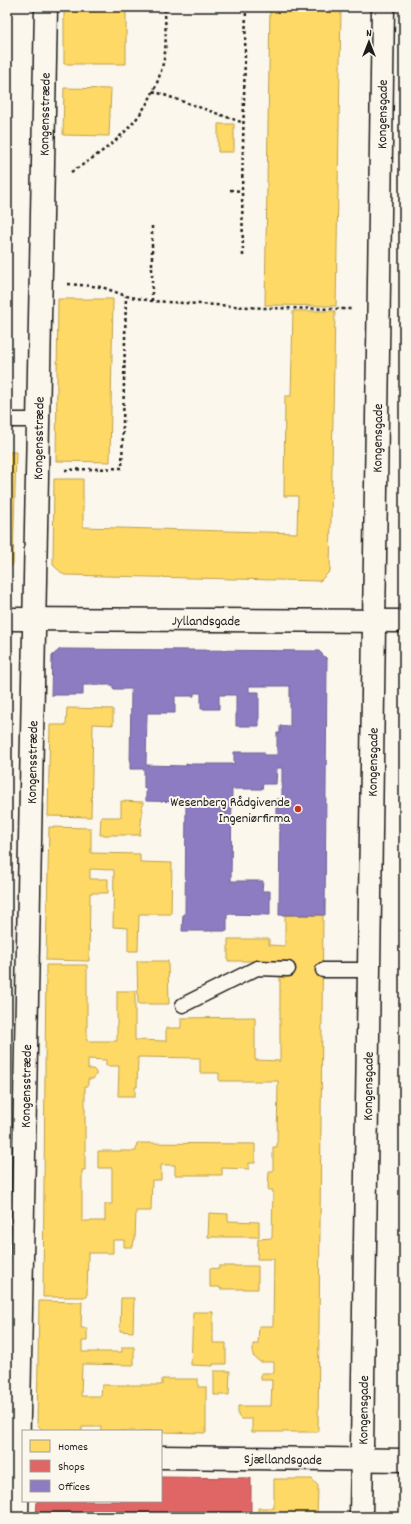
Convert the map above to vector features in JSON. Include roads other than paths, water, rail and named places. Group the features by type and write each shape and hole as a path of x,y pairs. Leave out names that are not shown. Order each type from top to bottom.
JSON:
{"street":[{"name":"Kongensstræde","path":"17,1517 16,1455 46,7"},
{"name":"Kongensgade","path":"362,1517 383,7"},
{"name":"Jyllandsgade","path":"7,619 404,621"},
{"name":"Sjællandsgade","path":"162,1457 404,1460"}],"lane":[{"path":"7,420 38,420"},
{"path":"183,1005 257,968 288,969"},
{"path":"323,970 370,970"}],"place":[{"name":"Wesenberg Rådgivende Ingeniørfirma","path":"298,809"}]}
